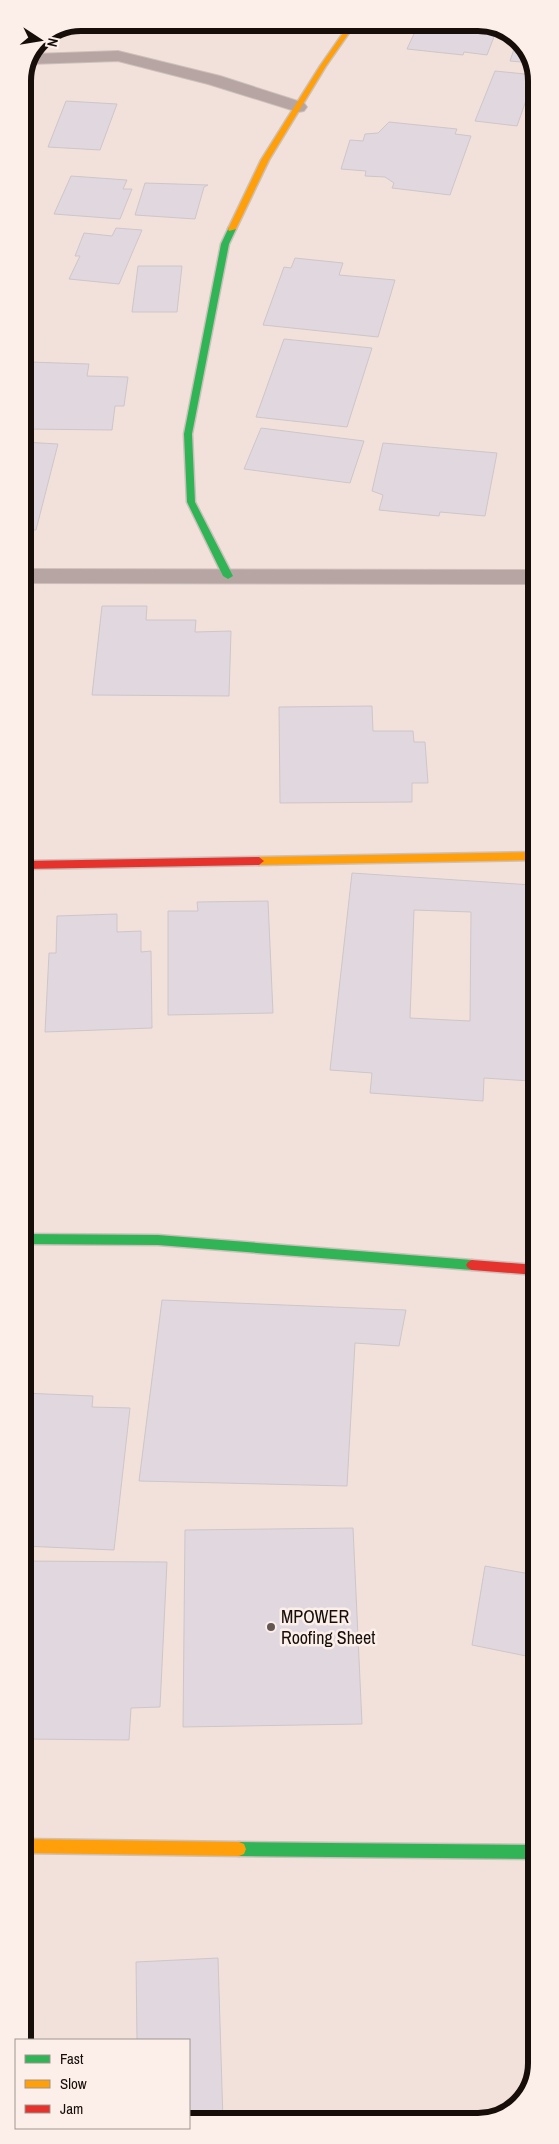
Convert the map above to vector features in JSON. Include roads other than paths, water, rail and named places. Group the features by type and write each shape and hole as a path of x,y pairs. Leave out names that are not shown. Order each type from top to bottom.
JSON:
{"street":[{"path":"228,576 190,502 188,434 225,244 265,160 349,31"},
{"path":"37,59 118,56 214,80 298,107"},
{"path":"31,576 528,576"},
{"path":"31,865 528,856"},
{"path":"31,1239 158,1240 528,1269"},
{"path":"31,1846 528,1852"}],"place":[{"name":"MPOWER Roofing Sheet","path":"271,1627"}]}
